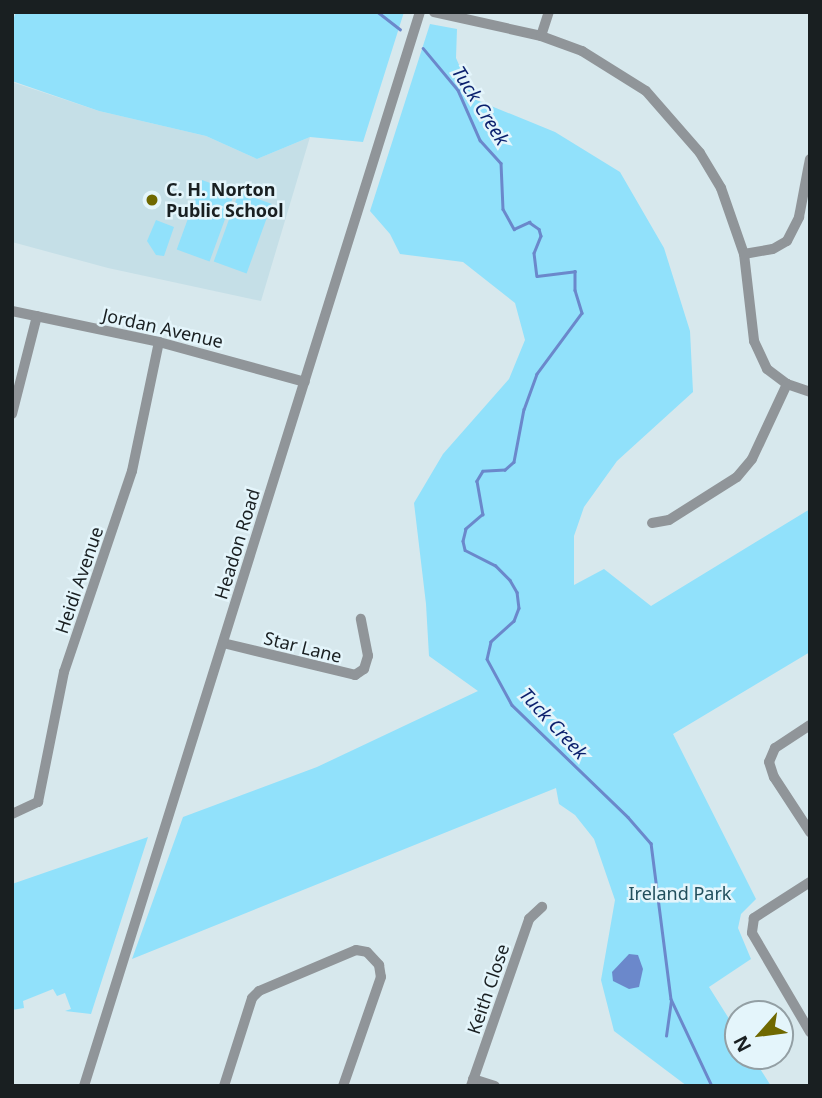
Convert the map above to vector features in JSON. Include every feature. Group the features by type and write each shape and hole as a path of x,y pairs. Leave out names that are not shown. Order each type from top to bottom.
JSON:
{"street":[{"name":"Headon Road","path":"84,1086 420,12"},
{"path":"434,12 541,36 582,51 646,91 675,121 700,153 721,188 744,254 754,341 767,369 787,384 810,392"},
{"path":"541,36 549,12"},
{"path":"744,254 773,249 787,241 799,217 810,159"},
{"name":"Jordan Avenue","path":"12,310 159,342 305,382"},
{"path":"12,414 37,316"},
{"name":"Heidi Avenue","path":"12,814 38,802 41,794 64,672 132,471 159,342"},
{"path":"652,523 669,520 737,477 752,459 787,384"},
{"name":"Star Lane","path":"223,643 355,675 364,669 368,656 361,619"},
{"path":"810,725 775,748 769,762 774,777 810,832"},
{"path":"810,882 754,918 752,933 810,1032"},
{"name":"Keith Close","path":"472,1082 529,919 542,907"},
{"path":"224,1086 252,998 259,991 356,950 367,952 379,965 381,977 343,1086"},
{"path":"472,1082 495,1086"}],"shaded area":[{"name":"C. H. Norton Public School","path":"12,82 99,111 206,136 257,159 310,137 261,301 108,268 12,242"},
{"path":"629,954 638,955 643,969 639,987 629,989 613,981 612,972"}],"green space":[{"path":"16,12 404,12 363,142 310,137 257,159 206,136 99,111 12,81 12,23"},
{"name":"Ireland Park","path":"430,24 457,29 456,58 474,99 555,132 620,172 664,248 690,331 693,392 617,461 584,507 574,536 574,585 604,569 651,606 810,509 810,652 673,734 756,899 741,914 738,928 751,959 709,987 724,1011 724,1070 761,1070 771,1086 687,1086 614,1031 601,980 615,900 594,839 575,815 559,804 556,788 132,959 183,817 317,767 478,691 429,656 414,503 443,454 509,379 525,340 515,303 463,262 400,254 390,234 370,211"},
{"path":"202,180 235,192 210,262 177,250"},
{"path":"239,192 272,204 247,274 214,262"},
{"path":"156,220 174,227 164,256 156,255 147,241"},
{"path":"148,837 91,1014 65,1011 71,1009 65,993 57,996 53,989 23,1001 24,1008 12,1010 12,884"}],"waterway":[{"name":"Tuck Creek","path":"378,12 400,29"},
{"name":"Tuck Creek","path":"423,48 458,90 480,140 501,163 503,209 514,229 529,222 539,229 541,236 534,253 537,276 575,271 575,290 582,313 537,374 524,409 514,462 505,470 483,471 477,481 483,514 466,529 463,541 465,550 495,565 510,580 517,592 519,608 514,621 491,642 487,659 512,705 628,817 651,843 671,999 712,1086"},
{"name":"Tuck Creek","path":"666,1036 671,1001"}],"place":[{"name":"C. H. Norton Public School","path":"152,200"}]}
